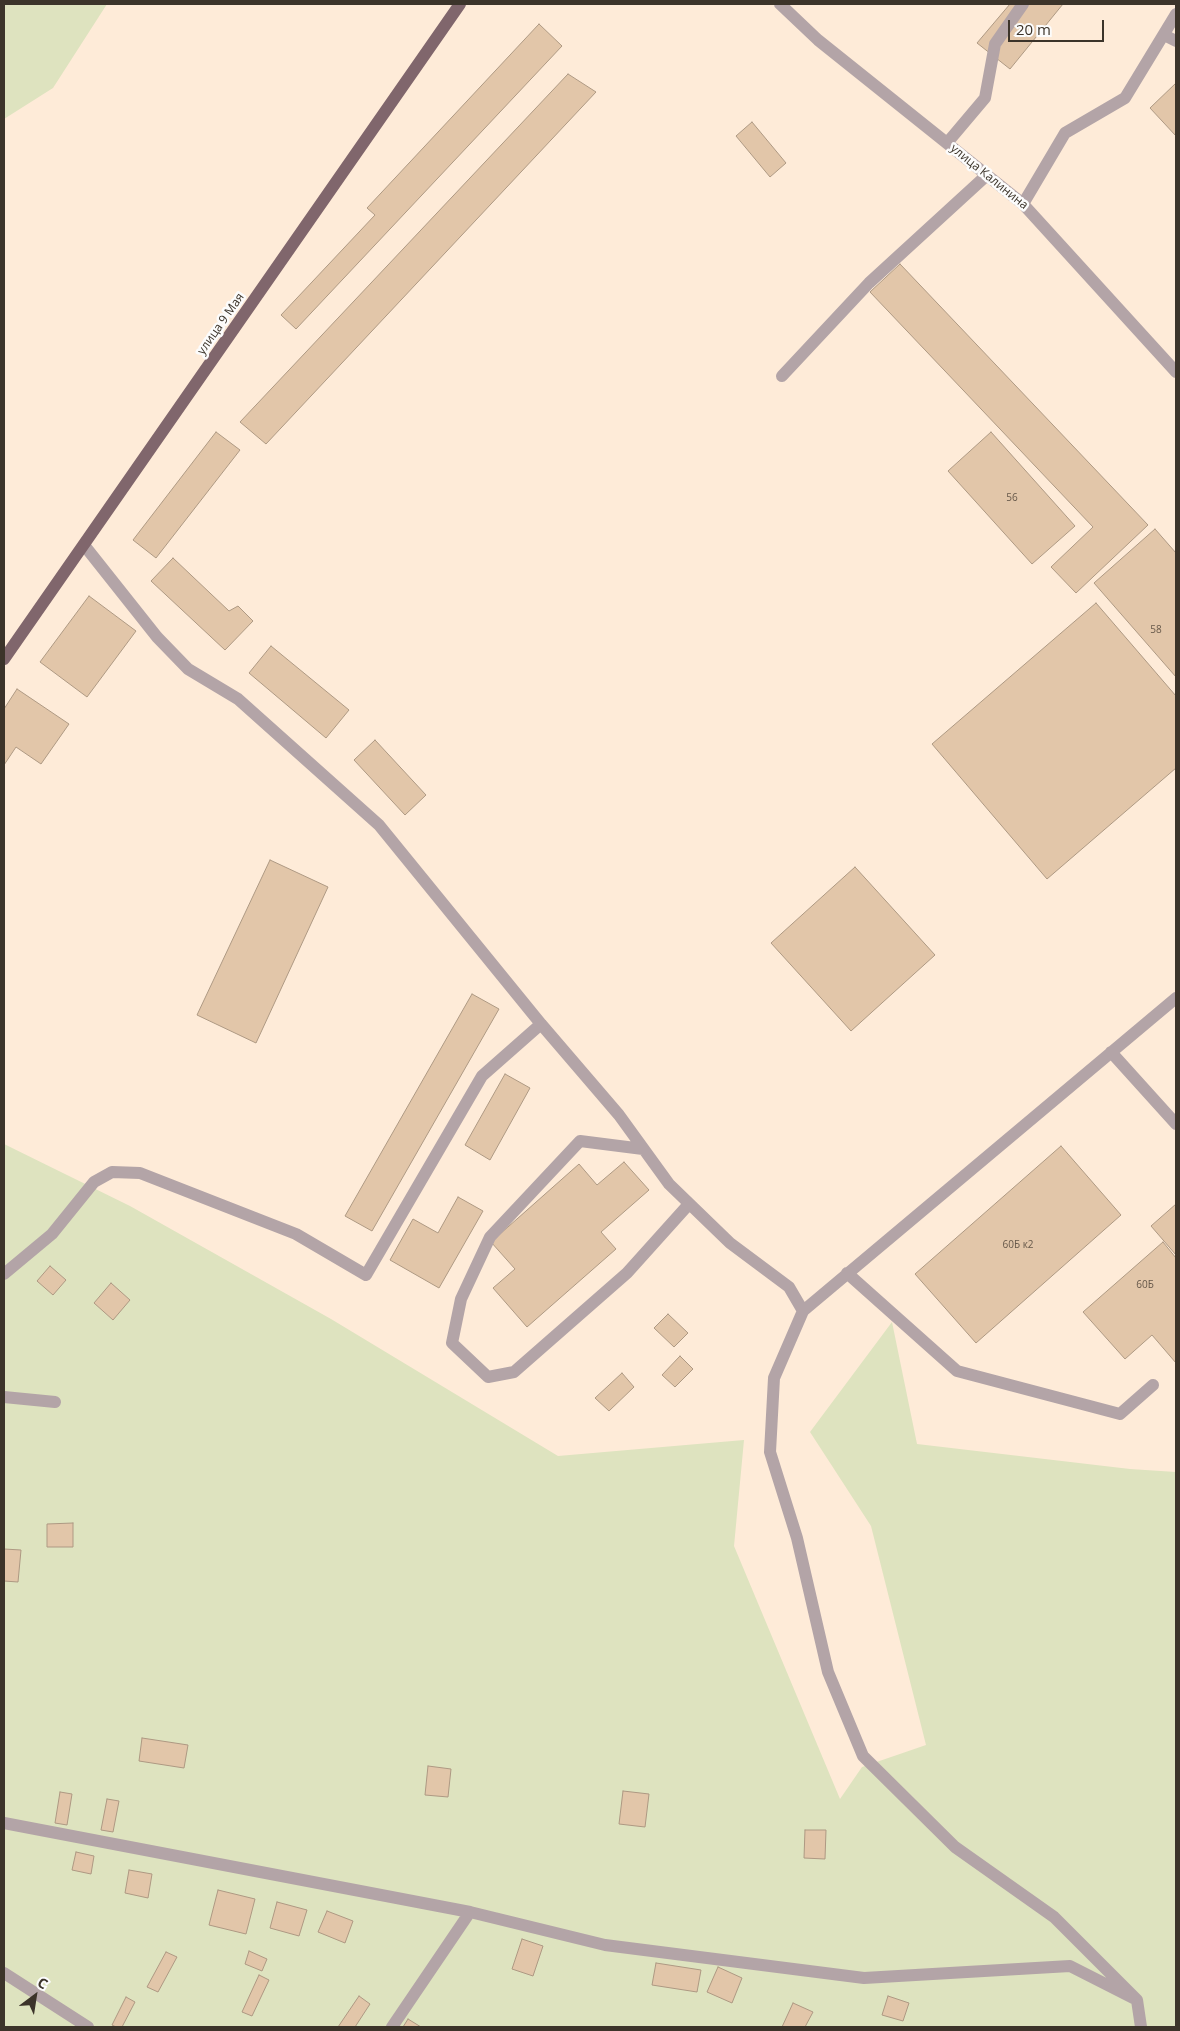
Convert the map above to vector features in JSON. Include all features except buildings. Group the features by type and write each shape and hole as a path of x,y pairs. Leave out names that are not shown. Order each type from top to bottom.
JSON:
{"main road":[{"name":"улица 9 Мая","path":"4,659 460,4"}],"street":[{"name":"улица Калинина","path":"780,4 818,40 1023,204 1176,372"},
{"path":"947,143 985,98 995,44 1023,4"},
{"path":"1023,204 1065,133 1125,98 1176,14"},
{"path":"1164,35 1176,41"},
{"path":"782,376 869,283 987,175"},
{"path":"84,545 157,637 188,669 238,699 379,825 540,1024 619,1115 669,1184 730,1243 789,1287 803,1311"},
{"path":"1141,2027 1137,2000 1054,1917 955,1847 863,1756 828,1672 797,1538 770,1452 774,1378 803,1311 1176,998"},
{"path":"4,1274 52,1234 94,1182 112,1172 140,1173 296,1234 366,1275 482,1076 540,1024"},
{"path":"1111,1052 1176,1124"},
{"path":"643,1148 580,1141 490,1237 461,1299 452,1343 488,1377 514,1372 627,1273 689,1204"},
{"path":"847,1273 957,1371 1120,1414 1153,1386"},
{"path":"4,1397 55,1402"},
{"path":"4,1823 470,1912 605,1945 864,1978 1070,1966 1137,2000"},
{"path":"392,2027 470,1912"},
{"path":"4,1973 88,2027"}],"green space":[{"path":"4,4 107,4 53,88 4,119"},
{"path":"4,1144 130,1206 331,1319 558,1456 744,1440 734,1546 840,1799 862,1767 926,1745 871,1526 810,1432 892,1322 917,1444 1130,1469 1176,1472 1176,2027 4,2027"}]}
